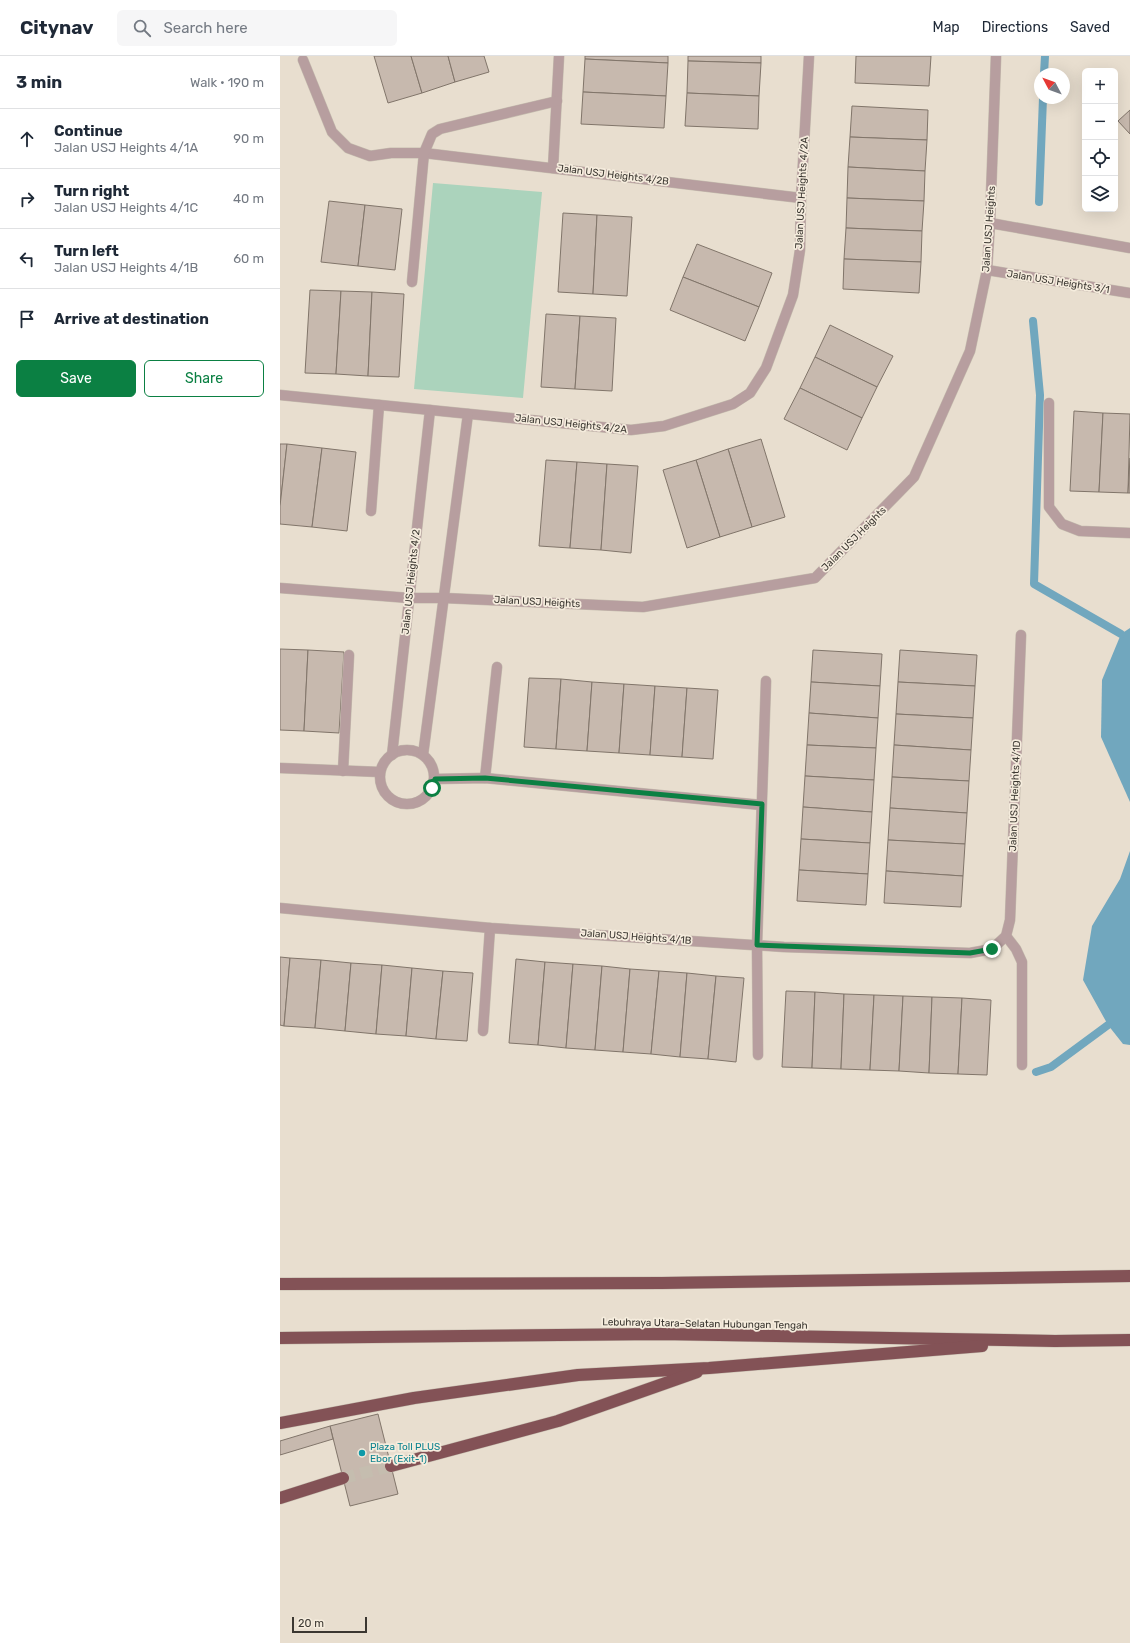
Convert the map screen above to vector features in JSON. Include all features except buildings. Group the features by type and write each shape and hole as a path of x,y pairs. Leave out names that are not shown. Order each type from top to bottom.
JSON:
{"highway":[{"path":"280,1284 654,1283 1130,1276"},
{"name":"Lebuhraya Utara–Selatan Hubungan Tengah","path":"280,1338 660,1334 1055,1341 1130,1340"},
{"path":"280,1423 414,1398 578,1375 709,1368 1055,1341"},
{"path":"391,1466 558,1421 709,1368"},
{"path":"280,1498 343,1478"}],"street":[{"path":"553,168 559,56"},
{"name":"Jalan USJ Heights 4/2A","path":"280,395 631,430 664,426 733,404 750,393 766,368 793,295 800,250 801,198 809,56"},
{"name":"Jalan USJ Heights","path":"280,588 410,598 444,598 643,607 815,578 914,477 970,351 987,270 996,56"},
{"name":"Jalan USJ Heights 4/2B","path":"303,60 332,132 348,148 370,156 424,153 801,198"},
{"path":"412,282 424,153 432,134 440,129 557,100"},
{"path":"990,223 1130,248"},
{"name":"Jalan USJ Heights 3/1","path":"987,270 1130,293"},
{"path":"1049,403 1049,507 1062,524 1080,531 1130,533"},
{"path":"371,511 379,405"},
{"name":"Jalan USJ Heights 4/2","path":"392,755 430,410"},
{"path":"423,755 468,414"},
{"name":"Jalan USJ Heights 4/1D","path":"1006,936 1010,920 1021,635"},
{"path":"343,771 349,655"},
{"path":"485,778 497,667"},
{"path":"758,1055 757,945 766,681"},
{"path":"400,751 416,751 430,762 434,770 435,779 428,796 421,801 412,804 395,802 388,797 381,785 380,772 386,759 392,755 400,751"},
{"path":"280,768 380,772"},
{"path":"435,779 485,778 762,804"},
{"name":"Jalan USJ Heights 4/1B","path":"280,908 490,928 757,945 970,953 992,949 1006,936"},
{"path":"483,1031 490,928"},
{"path":"1006,936 1016,949 1022,962 1022,1065"}],"green space":[{"path":"433,183 542,192 523,398 414,389"}],"water":[{"path":"1130,628 1130,802 1101,737 1102,680 1121,634"},
{"path":"1130,851 1130,1045 1123,1044 1108,1025 1083,980 1092,926 1120,879"}],"waterway":[{"path":"1044,68 1045,56"},
{"path":"1039,202 1043,104"},
{"path":"1033,321 1040,395 1034,584 1121,634"},
{"path":"1036,1072 1051,1067 1108,1025"}],"tunnel":[{"path":"343,1478 391,1466"}],"place":[{"name":"Plaza Toll PLUS Ebor (Exit-1)","path":"362,1453"}],"route":[{"path":"432,788 435,779 485,778 762,804 757,945 970,953 992,949"}]}
